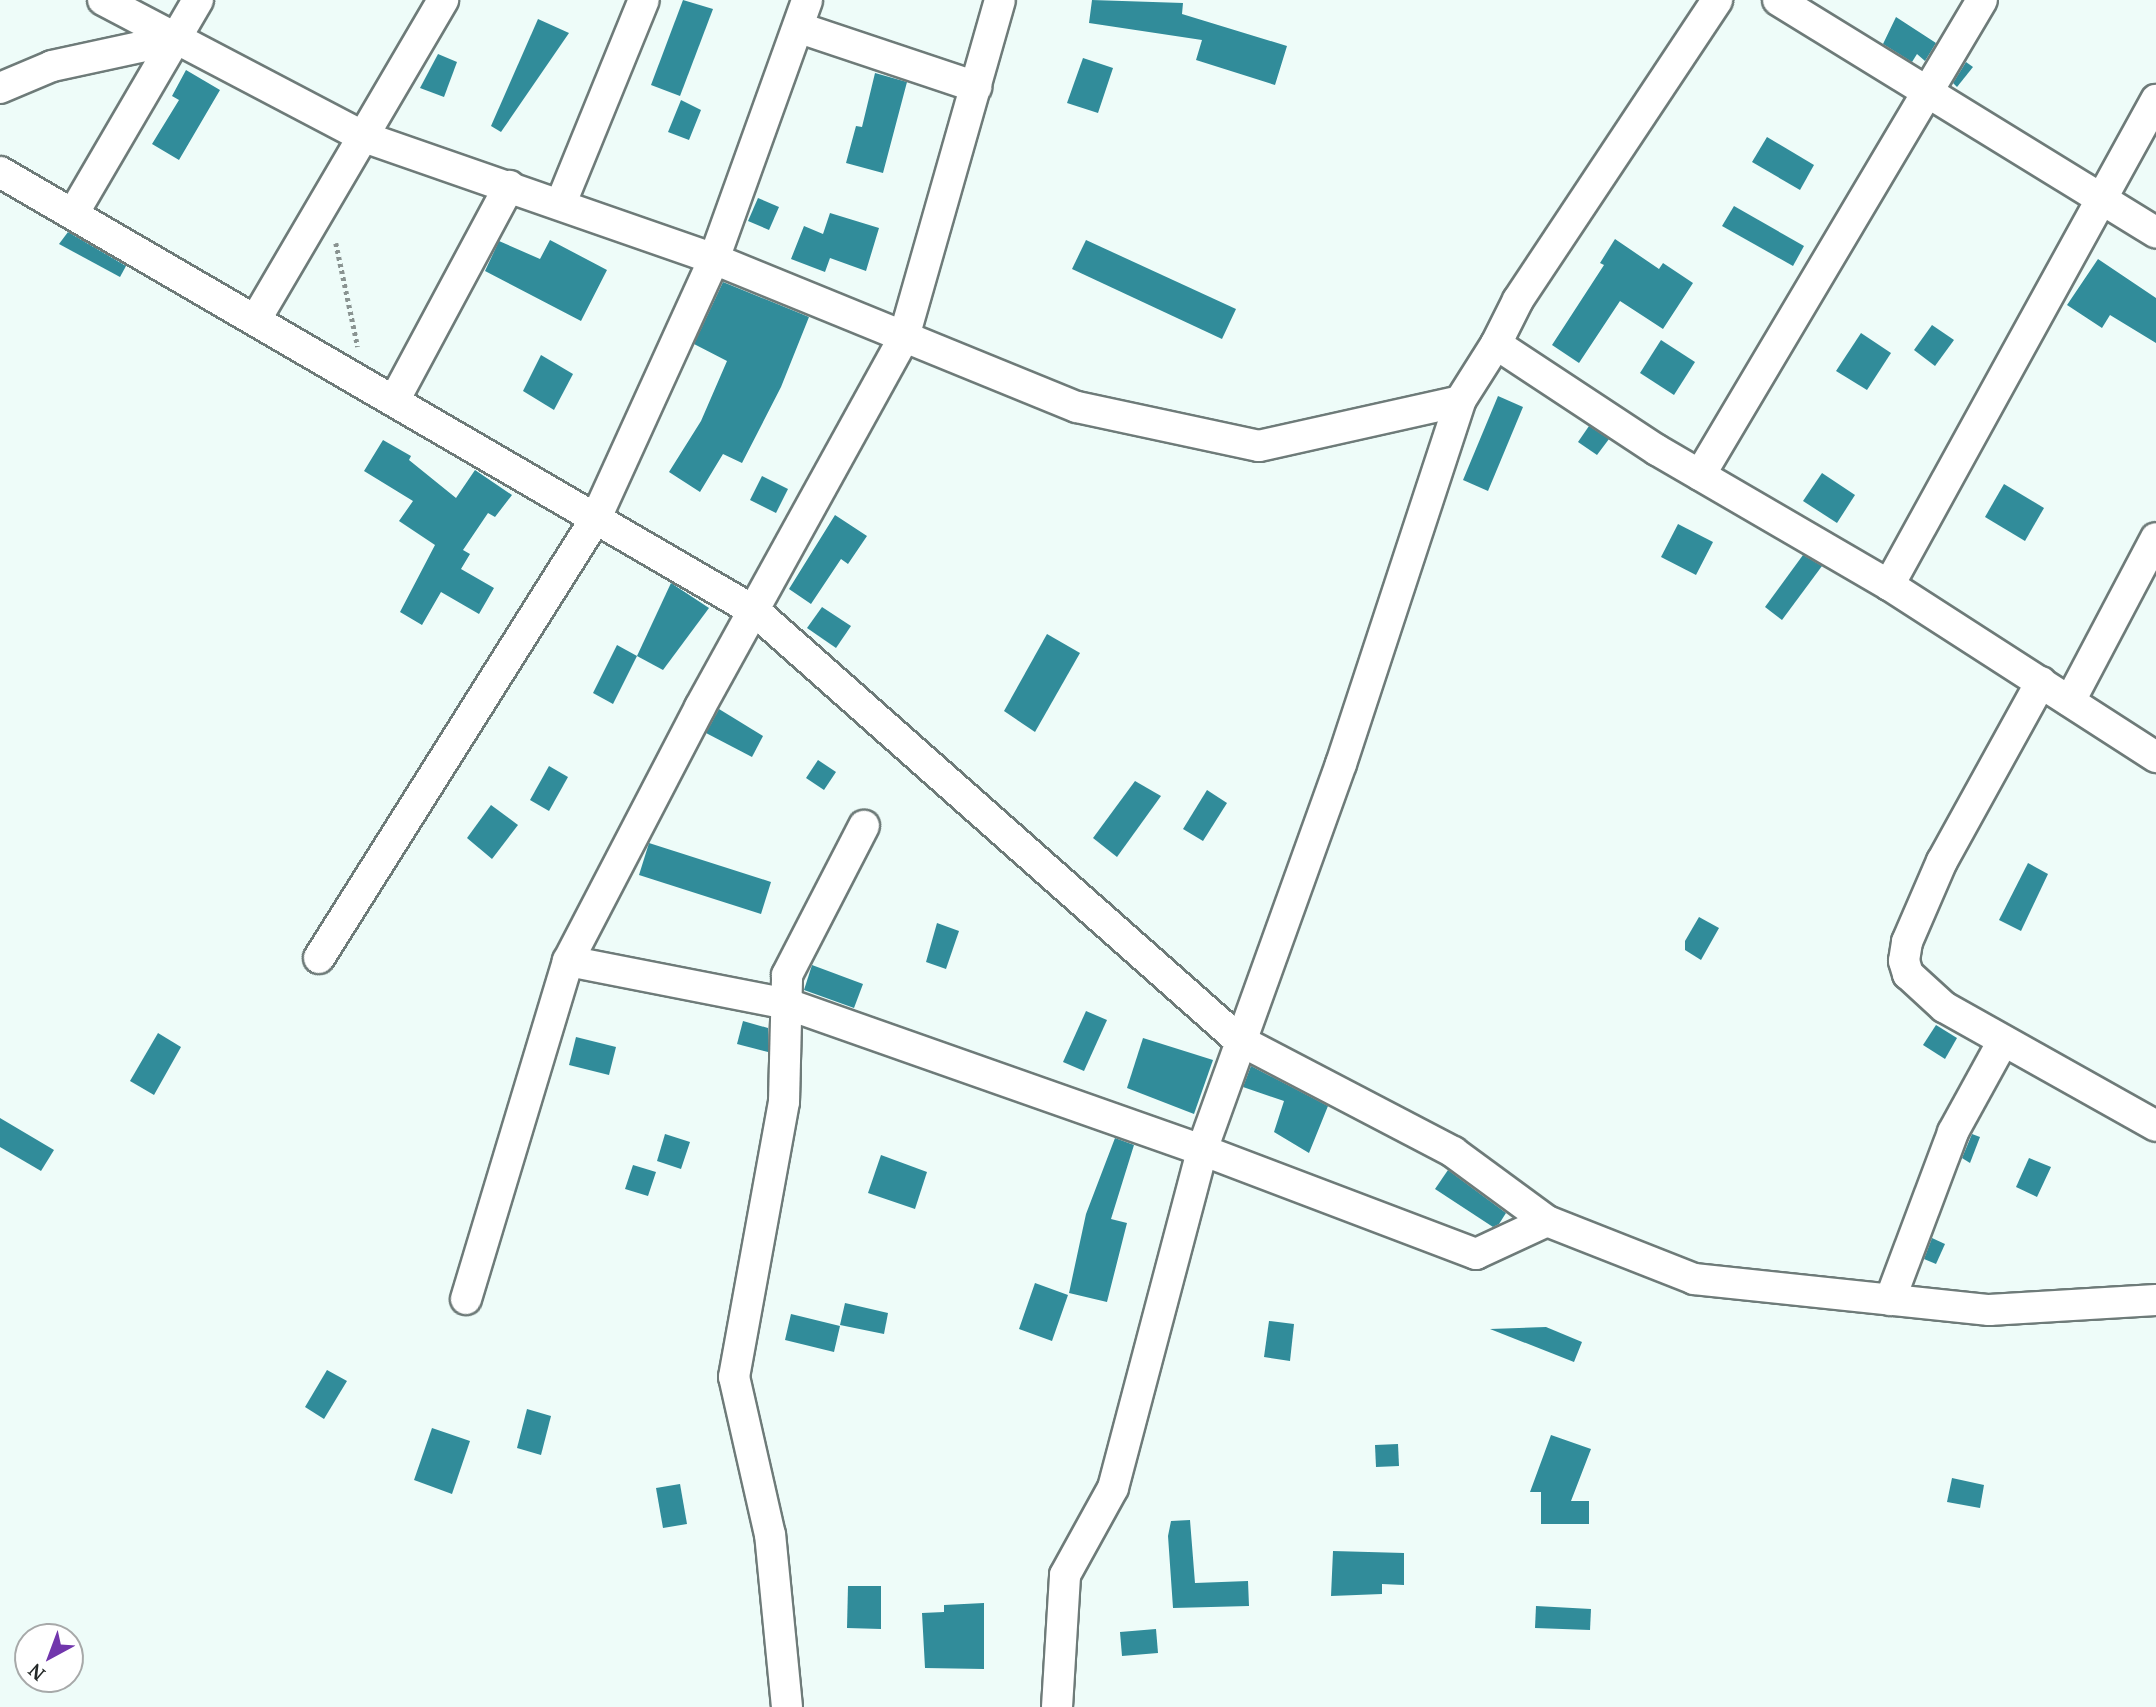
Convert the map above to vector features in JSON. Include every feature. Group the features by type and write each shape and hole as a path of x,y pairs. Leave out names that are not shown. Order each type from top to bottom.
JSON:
{"street":[{"path":"103,0 172,40 364,136 561,203 714,259 1077,407 1259,446 1460,401"},
{"path":"73,214 172,40 198,0"},
{"path":"256,319 443,0"},
{"path":"561,203 644,0"},
{"path":"466,1299 568,961 700,707 757,612 904,337 1000,0"},
{"path":"1057,1707 1065,1575 1113,1488 1202,1150 1239,1040 1342,764 1460,401 1496,344 1518,300 1717,0"},
{"path":"1778,0 1931,90 2156,233"},
{"path":"1700,475 1982,0"},
{"path":"319,958 596,518 714,259 804,14 976,87"},
{"path":"0,88 52,66 172,40"},
{"path":"1889,585 2156,100"},
{"path":"0,172 366,382 757,612 1239,1040 1452,1152 1547,1221 1693,1279 1989,1310 2156,1300"},
{"path":"395,400 509,186"},
{"path":"1496,344 1700,475 1889,585 2156,757"},
{"path":"2070,701 2156,538"},
{"path":"2041,682 1942,860 1904,961 1908,974 1944,1007 2156,1126"},
{"path":"787,1707 770,1535 734,1377 784,1102 787,975 864,826"},
{"path":"568,961 787,1004 1202,1150 1476,1254 1547,1221"},
{"path":"1890,1300 1953,1132 2003,1041"}],"path":[{"path":"327,200 366,382"}],"building":[{"path":"683,0 713,9 680,96 651,85"},
{"path":"1092,0 1183,3 1182,14 1287,46 1275,85 1196,60 1202,40 1089,23"},
{"path":"1896,17 1936,43 1925,61 1917,54 1912,62 1883,44"},
{"path":"538,19 569,33 501,132 491,126"},
{"path":"438,54 457,62 444,97 420,88"},
{"path":"1083,58 1113,68 1098,113 1067,103"},
{"path":"1966,62 1973,67 1957,87 1953,83"},
{"path":"186,70 220,90 179,160 152,144 179,100 172,96"},
{"path":"875,73 907,82 883,173 846,163 856,126 862,127"},
{"path":"681,100 701,110 689,140 668,132"},
{"path":"1767,137 1814,165 1800,190 1752,162"},
{"path":"758,198 779,207 769,230 748,221"},
{"path":"1734,206 1804,246 1793,266 1722,226"},
{"path":"830,213 879,228 866,271 830,258 825,272 791,259 804,226 823,234"},
{"path":"68,232 126,266 120,277 59,244"},
{"path":"1615,239 1659,269 1663,263 1693,283 1663,329 1620,301 1579,363 1552,345 1604,265 1600,263"},
{"path":"550,240 607,270 581,321 485,271 499,241 540,259"},
{"path":"1086,240 1236,309 1222,339 1072,269"},
{"path":"2098,259 2156,298 2156,343 2110,315 2102,328 2067,305"},
{"path":"723,282 809,317 781,387 742,463 723,454 700,492 669,472 701,421 727,361 694,344"},
{"path":"1932,325 1954,340 1935,366 1914,350"},
{"path":"1861,333 1891,353 1867,390 1836,371"},
{"path":"1661,340 1695,362 1674,395 1640,373"},
{"path":"541,355 573,374 554,410 523,391"},
{"path":"1498,396 1523,407 1488,491 1463,480"},
{"path":"1589,426 1609,439 1597,455 1578,442"},
{"path":"383,440 411,456 409,460 456,498 475,470 512,495 495,517 488,513 463,550 470,554 461,569 494,588 479,614 441,592 422,625 400,612 435,545 399,521 413,501 364,471"},
{"path":"1822,473 1855,495 1837,523 1803,501"},
{"path":"762,476 788,489 776,513 750,500"},
{"path":"2004,484 2044,508 2025,541 1985,517"},
{"path":"835,515 867,536 848,564 841,559 811,604 789,589"},
{"path":"1678,524 1713,542 1696,575 1661,557"},
{"path":"1803,555 1822,566 1782,620 1765,607"},
{"path":"671,583 709,608 663,670 637,656"},
{"path":"822,607 851,626 836,648 807,628"},
{"path":"1047,634 1080,653 1035,732 1004,711"},
{"path":"617,645 637,656 613,704 593,693"},
{"path":"719,709 763,736 752,757 706,733"},
{"path":"818,760 836,772 824,790 806,778"},
{"path":"549,766 568,777 549,811 530,800"},
{"path":"1135,781 1161,796 1117,857 1093,838"},
{"path":"1207,790 1227,803 1203,841 1183,829"},
{"path":"491,805 518,825 492,859 467,838"},
{"path":"649,843 771,882 761,914 639,875"},
{"path":"2028,863 2048,874 2021,931 1999,920"},
{"path":"1699,917 1719,928 1701,960 1685,950 1685,941"},
{"path":"937,923 959,931 946,969 926,962"},
{"path":"812,965 863,984 854,1008 804,990"},
{"path":"1086,1011 1107,1020 1084,1071 1063,1062"},
{"path":"743,1021 768,1028 768,1052 737,1044"},
{"path":"1936,1025 1957,1038 1945,1059 1923,1045"},
{"path":"158,1033 181,1047 154,1095 130,1081"},
{"path":"576,1037 616,1047 609,1075 569,1065"},
{"path":"1143,1038 1213,1060 1194,1114 1127,1088"},
{"path":"1251,1066 1328,1106 1309,1153 1274,1132 1284,1101 1243,1087"},
{"path":"0,1118 54,1150 41,1171 0,1147"},
{"path":"665,1134 690,1142 681,1169 657,1161"},
{"path":"1972,1134 1980,1137 1970,1163 1962,1158"},
{"path":"1115,1138 1134,1145 1111,1219 1127,1223 1107,1302 1069,1293 1086,1214"},
{"path":"881,1155 927,1172 915,1209 868,1193"},
{"path":"2029,1158 2051,1167 2037,1197 2016,1187"},
{"path":"633,1165 656,1172 648,1196 625,1189"},
{"path":"1448,1170 1506,1213 1499,1224 1493,1227 1435,1189"},
{"path":"1932,1238 1945,1244 1936,1264 1924,1259"},
{"path":"1035,1283 1068,1295 1052,1341 1019,1329"},
{"path":"845,1303 888,1313 884,1334 840,1325"},
{"path":"791,1314 840,1326 834,1352 785,1340"},
{"path":"1269,1321 1294,1324 1290,1361 1264,1357"},
{"path":"1546,1327 1582,1342 1574,1362 1490,1329"},
{"path":"327,1370 347,1381 324,1419 305,1407"},
{"path":"527,1409 551,1416 541,1455 517,1448"},
{"path":"432,1428 470,1441 452,1494 414,1480"},
{"path":"1551,1435 1591,1449 1571,1501 1589,1501 1589,1524 1541,1524 1541,1492 1530,1492"},
{"path":"1398,1444 1399,1466 1376,1467 1375,1445"},
{"path":"1952,1478 1984,1485 1980,1508 1947,1502"},
{"path":"680,1484 687,1524 663,1528 656,1488"},
{"path":"1190,1520 1195,1583 1248,1581 1249,1606 1173,1608 1168,1536 1171,1521"},
{"path":"1333,1551 1404,1553 1404,1585 1382,1584 1382,1594 1331,1596"},
{"path":"848,1586 881,1586 881,1629 847,1628"},
{"path":"984,1603 984,1669 925,1668 922,1613 944,1612 944,1605"},
{"path":"1536,1606 1591,1609 1590,1630 1535,1628"},
{"path":"1156,1629 1158,1653 1122,1656 1120,1632"}]}
